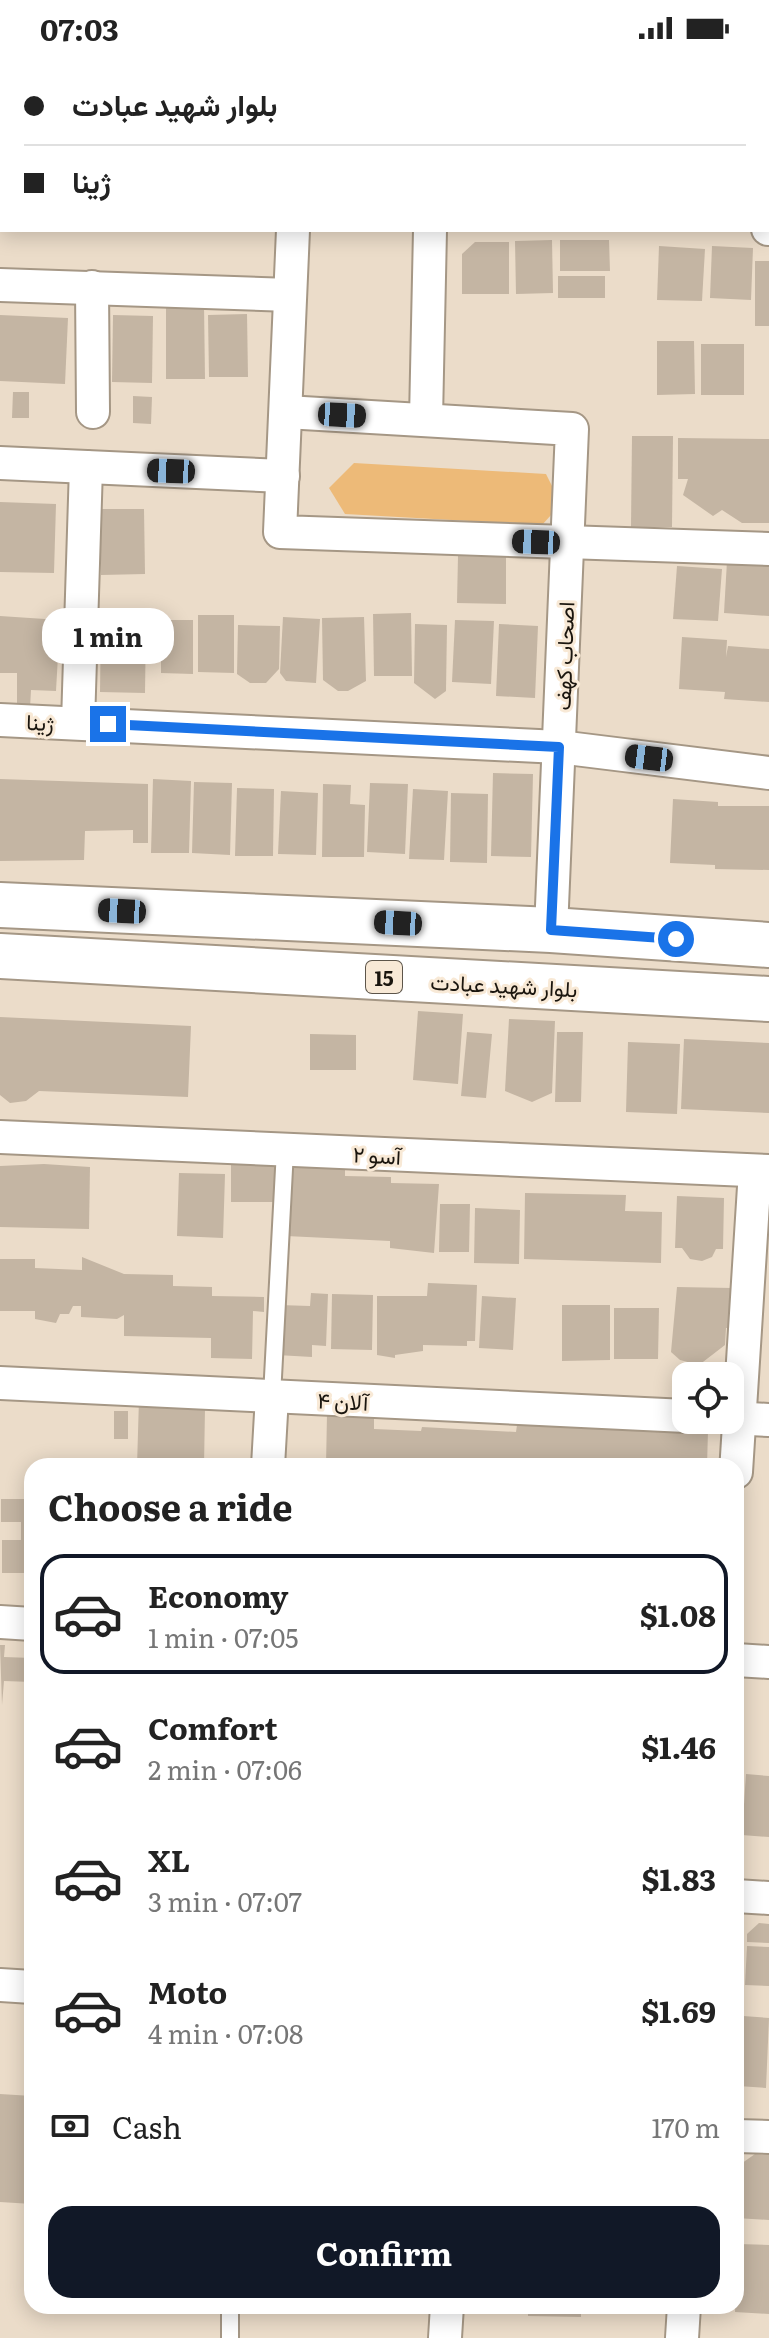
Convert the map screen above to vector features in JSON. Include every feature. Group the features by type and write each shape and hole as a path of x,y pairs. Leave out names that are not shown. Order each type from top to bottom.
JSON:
{"main road":[{"path":"0,905 551,930 769,945"},
{"name":"بلوار شهید عبادت","path":"0,956 769,999"}],"street":[{"path":"293,232 280,532 769,549"},
{"path":"286,412 426,419 430,232"},
{"path":"0,285 290,295"},
{"path":"92,287 93,412"},
{"name":"اصحاب کهف","path":"426,419 572,429 551,930"},
{"path":"0,463 283,476"},
{"path":"78,723 86,467"},
{"name":"ژینا","path":"0,720 559,747 769,773"},
{"name":"آسو ۲","path":"0,1137 762,1171"},
{"path":"739,1458 746,1419 762,1171"},
{"name":"آلان ۴","path":"0,1383 672,1415"},
{"path":"268,1458 272,1396"},
{"path":"0,1622 24,1624"},
{"path":"744,1660 769,1662"},
{"path":"744,1896 769,1898"},
{"path":"0,1985 24,1986"},
{"path":"744,2136 769,2137"},
{"path":"445,2338 446,2314"},
{"path":"682,2338 684,2314"}],"lane":[{"path":"272,1396 285,1150"},
{"path":"230,2314 230,2338"}],"shaded area":[{"path":"354,463 546,474 561,504 542,525 345,514 329,488"}],"building":[{"path":"552,240 553,293 516,294 515,241"},
{"path":"560,240 609,240 610,271 560,271"},
{"path":"475,242 509,242 509,294 462,294 462,254"},
{"path":"659,246 705,249 702,301 657,300"},
{"path":"712,246 753,248 751,300 710,298"},
{"path":"755,261 769,261 769,326 755,326"},
{"path":"558,276 605,276 605,298 558,298"},
{"path":"204,304 205,379 166,379 166,305"},
{"path":"247,314 248,377 209,377 208,315"},
{"path":"0,315 68,318 65,384 0,381"},
{"path":"113,315 153,316 152,383 112,382"},
{"path":"657,341 694,341 695,394 657,395"},
{"path":"701,344 744,344 744,395 701,395"},
{"path":"13,392 29,392 29,418 12,418"},
{"path":"133,396 152,397 151,424 133,423"},
{"path":"632,436 673,436 672,527 631,527"},
{"path":"678,438 769,439 769,523 742,523 722,510 713,516 683,495 688,479 678,479"},
{"path":"0,502 56,504 54,573 0,572"},
{"path":"101,509 144,509 145,574 101,575"},
{"path":"458,556 506,557 506,604 457,603"},
{"path":"727,561 769,563 769,616 724,613"},
{"path":"677,566 722,569 718,621 673,619"},
{"path":"411,613 412,676 374,676 373,614"},
{"path":"198,615 234,615 234,673 198,672"},
{"path":"0,616 60,620 56,691 31,690 30,708 17,707 17,673 0,673"},
{"path":"283,617 320,619 316,683 286,681 280,673"},
{"path":"364,617 366,681 348,691 338,691 323,680 322,618"},
{"path":"101,620 146,621 145,693 100,692"},
{"path":"161,620 193,620 193,674 161,673"},
{"path":"455,620 494,621 491,684 452,682"},
{"path":"415,624 447,625 446,691 435,699 414,683"},
{"path":"499,624 538,626 535,698 496,696"},
{"path":"238,625 280,626 279,669 266,683 250,683 237,674"},
{"path":"682,637 727,640 726,657 728,646 769,649 769,702 724,699 725,692 679,689"},
{"path":"493,773 533,774 531,857 491,856"},
{"path":"0,779 148,784 148,843 133,843 133,830 85,831 84,860 0,861"},
{"path":"153,779 191,781 189,853 151,853"},
{"path":"194,782 232,783 230,855 192,853"},
{"path":"370,783 408,784 405,854 367,852"},
{"path":"323,784 351,785 350,804 365,805 364,857 322,857"},
{"path":"237,788 274,789 273,856 235,856"},
{"path":"413,789 448,791 444,860 409,859"},
{"path":"281,791 318,793 316,855 278,854"},
{"path":"451,793 488,794 487,863 450,862"},
{"path":"673,799 718,802 718,806 769,806 769,870 715,869 715,865 670,863"},
{"path":"418,1011 463,1014 458,1084 413,1080"},
{"path":"0,1017 191,1026 188,1097 39,1091 26,1101 10,1103 0,1095"},
{"path":"509,1019 555,1021 552,1093 532,1102 505,1091"},
{"path":"467,1032 492,1034 486,1098 461,1096"},
{"path":"557,1032 583,1032 581,1102 555,1102"},
{"path":"310,1034 356,1035 356,1070 310,1070"},
{"path":"684,1039 769,1043 769,1113 681,1109"},
{"path":"628,1042 680,1044 677,1114 626,1112"},
{"path":"231,1161 278,1161 277,1202 231,1202"},
{"path":"44,1164 90,1167 89,1229 0,1227 0,1166"},
{"path":"287,1164 345,1165 345,1176 391,1177 391,1183 439,1184 434,1253 390,1248 390,1241 286,1236"},
{"path":"179,1173 225,1174 223,1238 177,1236"},
{"path":"525,1193 626,1195 625,1211 662,1212 661,1263 524,1259"},
{"path":"677,1196 724,1198 723,1249 716,1249 712,1257 702,1261 690,1259 682,1248 675,1248"},
{"path":"440,1204 470,1204 469,1252 439,1252"},
{"path":"475,1208 520,1210 519,1264 474,1263"},
{"path":"82,1257 124,1274 173,1275 173,1286 212,1287 212,1296 264,1297 264,1312 253,1311 252,1359 211,1358 211,1338 124,1336 124,1315 117,1319 81,1317 81,1306 73,1306 69,1314 60,1314 56,1323 35,1319 35,1311 0,1311 0,1259 35,1259 35,1268 82,1270"},
{"path":"428,1283 477,1285 475,1341 467,1341 467,1346 423,1345 423,1351 395,1355 395,1358 377,1355 377,1296 427,1296"},
{"path":"677,1287 732,1288 731,1328 726,1328 725,1345 703,1362 680,1360 671,1352"},
{"path":"311,1293 328,1294 326,1346 312,1345 312,1357 277,1355 279,1305 310,1306"},
{"path":"332,1294 373,1295 372,1350 331,1349"},
{"path":"482,1296 516,1298 513,1350 479,1348"},
{"path":"562,1305 610,1305 610,1360 562,1361"},
{"path":"614,1308 659,1308 658,1359 614,1359"},
{"path":"139,1399 155,1400 155,1407 205,1408 204,1458 137,1458"},
{"path":"114,1411 128,1411 128,1439 114,1439"},
{"path":"327,1414 374,1416 374,1429 421,1431 422,1427 516,1432 517,1425 672,1430 672,1434 708,1434 707,1458 326,1458"},
{"path":"1,1499 24,1499 24,1573 2,1573 2,1540 21,1540 21,1522 1,1522"},
{"path":"0,1645 5,1645 4,1657 24,1658 24,1682 4,1681 2,1705"},
{"path":"746,1774 769,1776 769,1837 744,1835"},
{"path":"759,1923 769,1924 769,1943 747,1942 747,1934"},
{"path":"747,1946 769,1947 769,1986 745,1985"},
{"path":"744,2016 769,2018 766,2088 744,2086"},
{"path":"0,2094 24,2096 24,2204 0,2202"},
{"path":"755,2154 769,2155 769,2220 744,2218 744,2162"},
{"path":"744,2244 769,2245 769,2314 744,2313"},
{"path":"528,2314 581,2314 581,2317"}],"route":[{"path":"108,724 559,747 551,930 676,939"}]}
